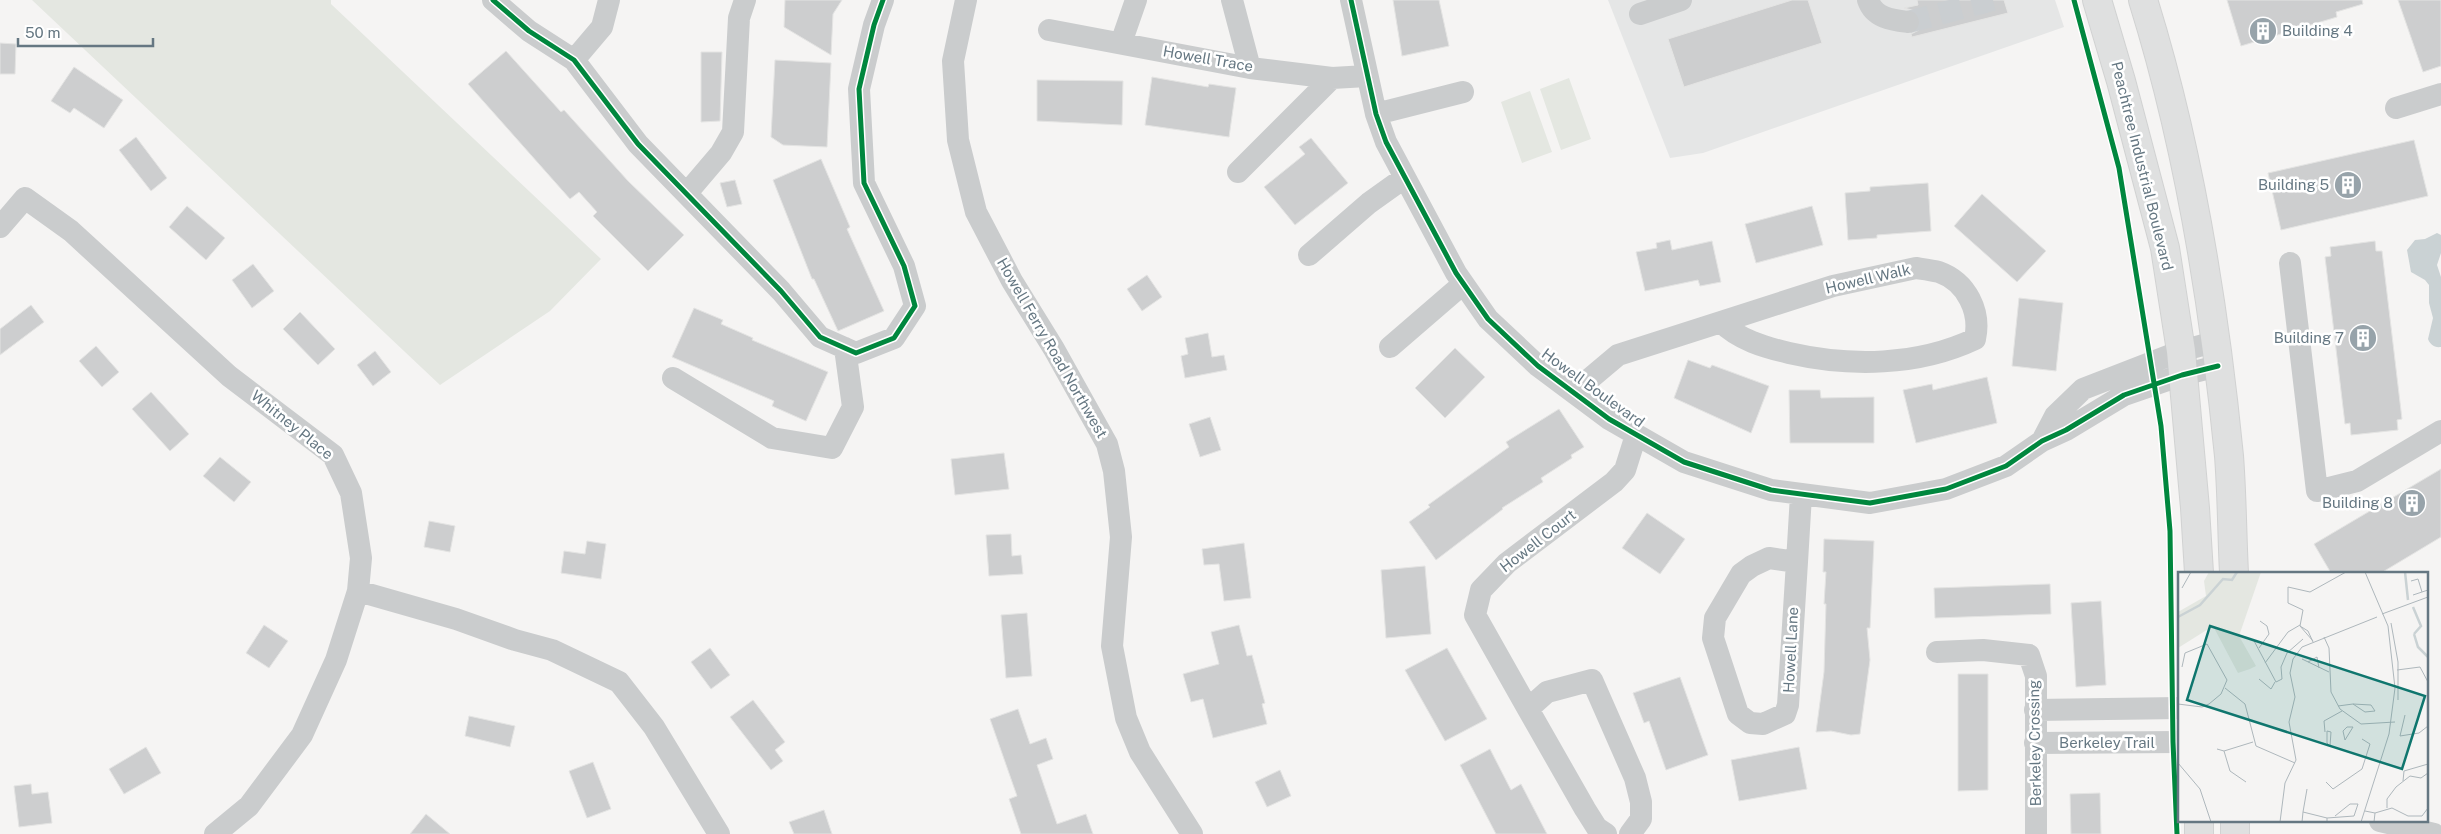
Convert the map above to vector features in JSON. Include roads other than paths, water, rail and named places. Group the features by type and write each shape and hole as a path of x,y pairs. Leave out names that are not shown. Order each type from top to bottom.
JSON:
{"highway":[{"name":"Peachtree Industrial Boulevard","path":"2097,0 2121,81 2165,248 2181,363 2196,508 2199,572"},
{"path":"2143,0 2184,158 2203,260 2229,458 2234,572"}],"street":[{"path":"493,0 529,30 574,60 638,144 781,291 820,337 856,353 894,338 915,306 904,266 864,183 859,89 874,25 883,0"},
{"path":"574,60 602,27 609,0"},
{"path":"686,193 721,153 733,132 739,18 745,0"},
{"name":"Howell Ferry Road Northwest","path":"966,0 953,61 958,140 976,212 1012,281 1054,348 1107,444 1114,471 1121,537 1112,646 1126,718 1140,752 1192,834"},
{"path":"1121,43 1136,0"},
{"path":"1232,0 1250,68"},
{"name":"Howell Boulevard","path":"1351,0 1376,114 1386,142 1462,284 1488,320 1538,366 1609,419 1684,462 1771,490 1870,503 1946,489 2006,466 2042,441 2055,416 2083,389 2216,354"},
{"path":"1640,14 1681,0"},
{"path":"1868,0 1871,8 1885,19 1908,22"},
{"name":"Howell Trace","path":"1049,30 1250,68 1332,78 1367,76"},
{"path":"1238,172 1332,78"},
{"path":"1376,114 1463,92"},
{"path":"2396,108 2441,94"},
{"path":"1309,255 1369,203 1404,178"},
{"name":"Whitney Place","path":"0,227 25,198 70,231 229,376 334,455 351,493 361,558 358,591 336,660 302,735 249,806 215,834"},
{"path":"2290,263 2316,491 2357,481 2441,431"},
{"name":"Howell Walk","path":"1574,392 1618,354 1833,286 1916,268 1940,273 1961,287 1972,301 1979,324 1976,339 1959,347 1902,360 1874,362 1836,361 1769,348 1751,342 1721,322"},
{"path":"1390,347 1462,284"},
{"path":"673,378 772,438 832,448 853,408 845,348"},
{"name":"Howell Court","path":"1606,834 1596,828 1584,809 1475,615 1482,590 1507,563 1614,482 1625,470 1636,435"},
{"name":"Howell Lane","path":"1797,562 1788,559 1769,558 1752,566 1741,574 1716,618 1713,638 1718,658 1738,714 1750,723 1763,724 1785,714 1790,686 1801,495"},
{"path":"358,591 456,619 552,650 619,682 654,727 719,834"},
{"name":"Berkeley Crossing","path":"1936,652 1983,650 2028,655 2036,676 2036,834"},
{"path":"1528,709 1547,692 1592,680 1635,778 1641,802 1641,819 1630,834"},
{"path":"2035,710 2178,708"},
{"name":"Berkeley Trail","path":"2035,743 2178,742"},
{"path":"2384,822 2434,834"}],"tunnel":[{"path":"1908,22 1993,0"}],"place":[{"name":"Building 4","path":"2263,31"},
{"name":"Building 5","path":"2348,185"},
{"name":"Building 7","path":"2363,338"},
{"name":"Building 8","path":"2412,503"}]}
